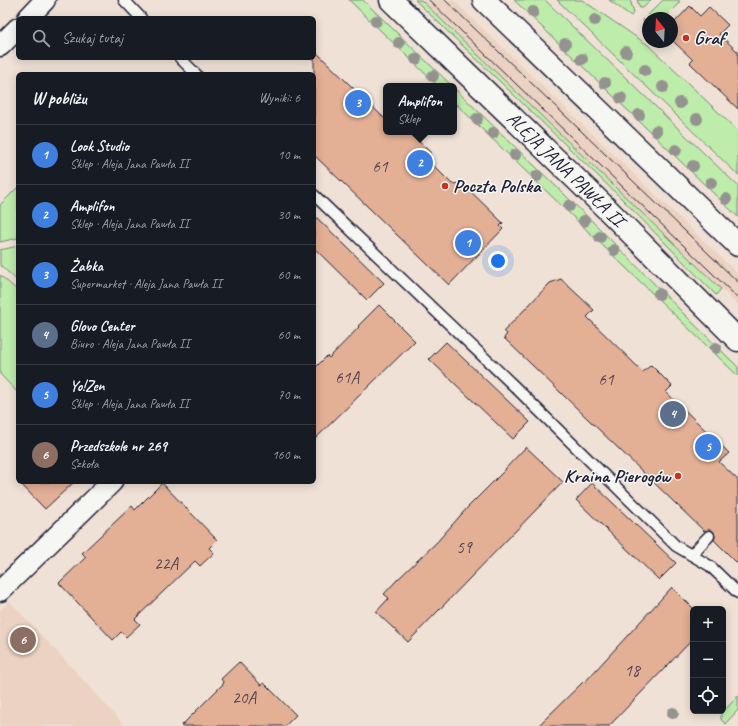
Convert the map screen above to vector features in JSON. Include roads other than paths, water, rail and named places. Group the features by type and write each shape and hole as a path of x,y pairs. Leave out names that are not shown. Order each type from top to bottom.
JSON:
{"main road":[{"name":"ALEJA JANA PAWŁA II","path":"390,0 608,210 738,340"},
{"path":"484,0 738,245"}],"street":[{"path":"30,16 46,0"},
{"path":"0,46 16,30"},
{"path":"0,591 110,484"}],"lane":[{"path":"124,0 139,16"},
{"path":"182,60 194,72"},
{"path":"316,197 515,387 676,546 710,566 738,593"},
{"path":"691,555 709,536"}],"tram line":[{"path":"429,0 738,298"},
{"path":"445,0 738,282"}],"place":[{"name":"Graf","path":"686,38"},
{"name":"Żabka","path":"358,103"},
{"name":"Amplifon","path":"420,163"},
{"name":"Poczta Polska","path":"445,186"},
{"name":"Look Studio","path":"468,243"},
{"name":"Glovo Center","path":"673,414"},
{"name":"Yo!Zen","path":"708,447"},
{"name":"Kraina Pierogów","path":"678,476"},
{"name":"Przedszkole nr 269","path":"23,640"}]}
